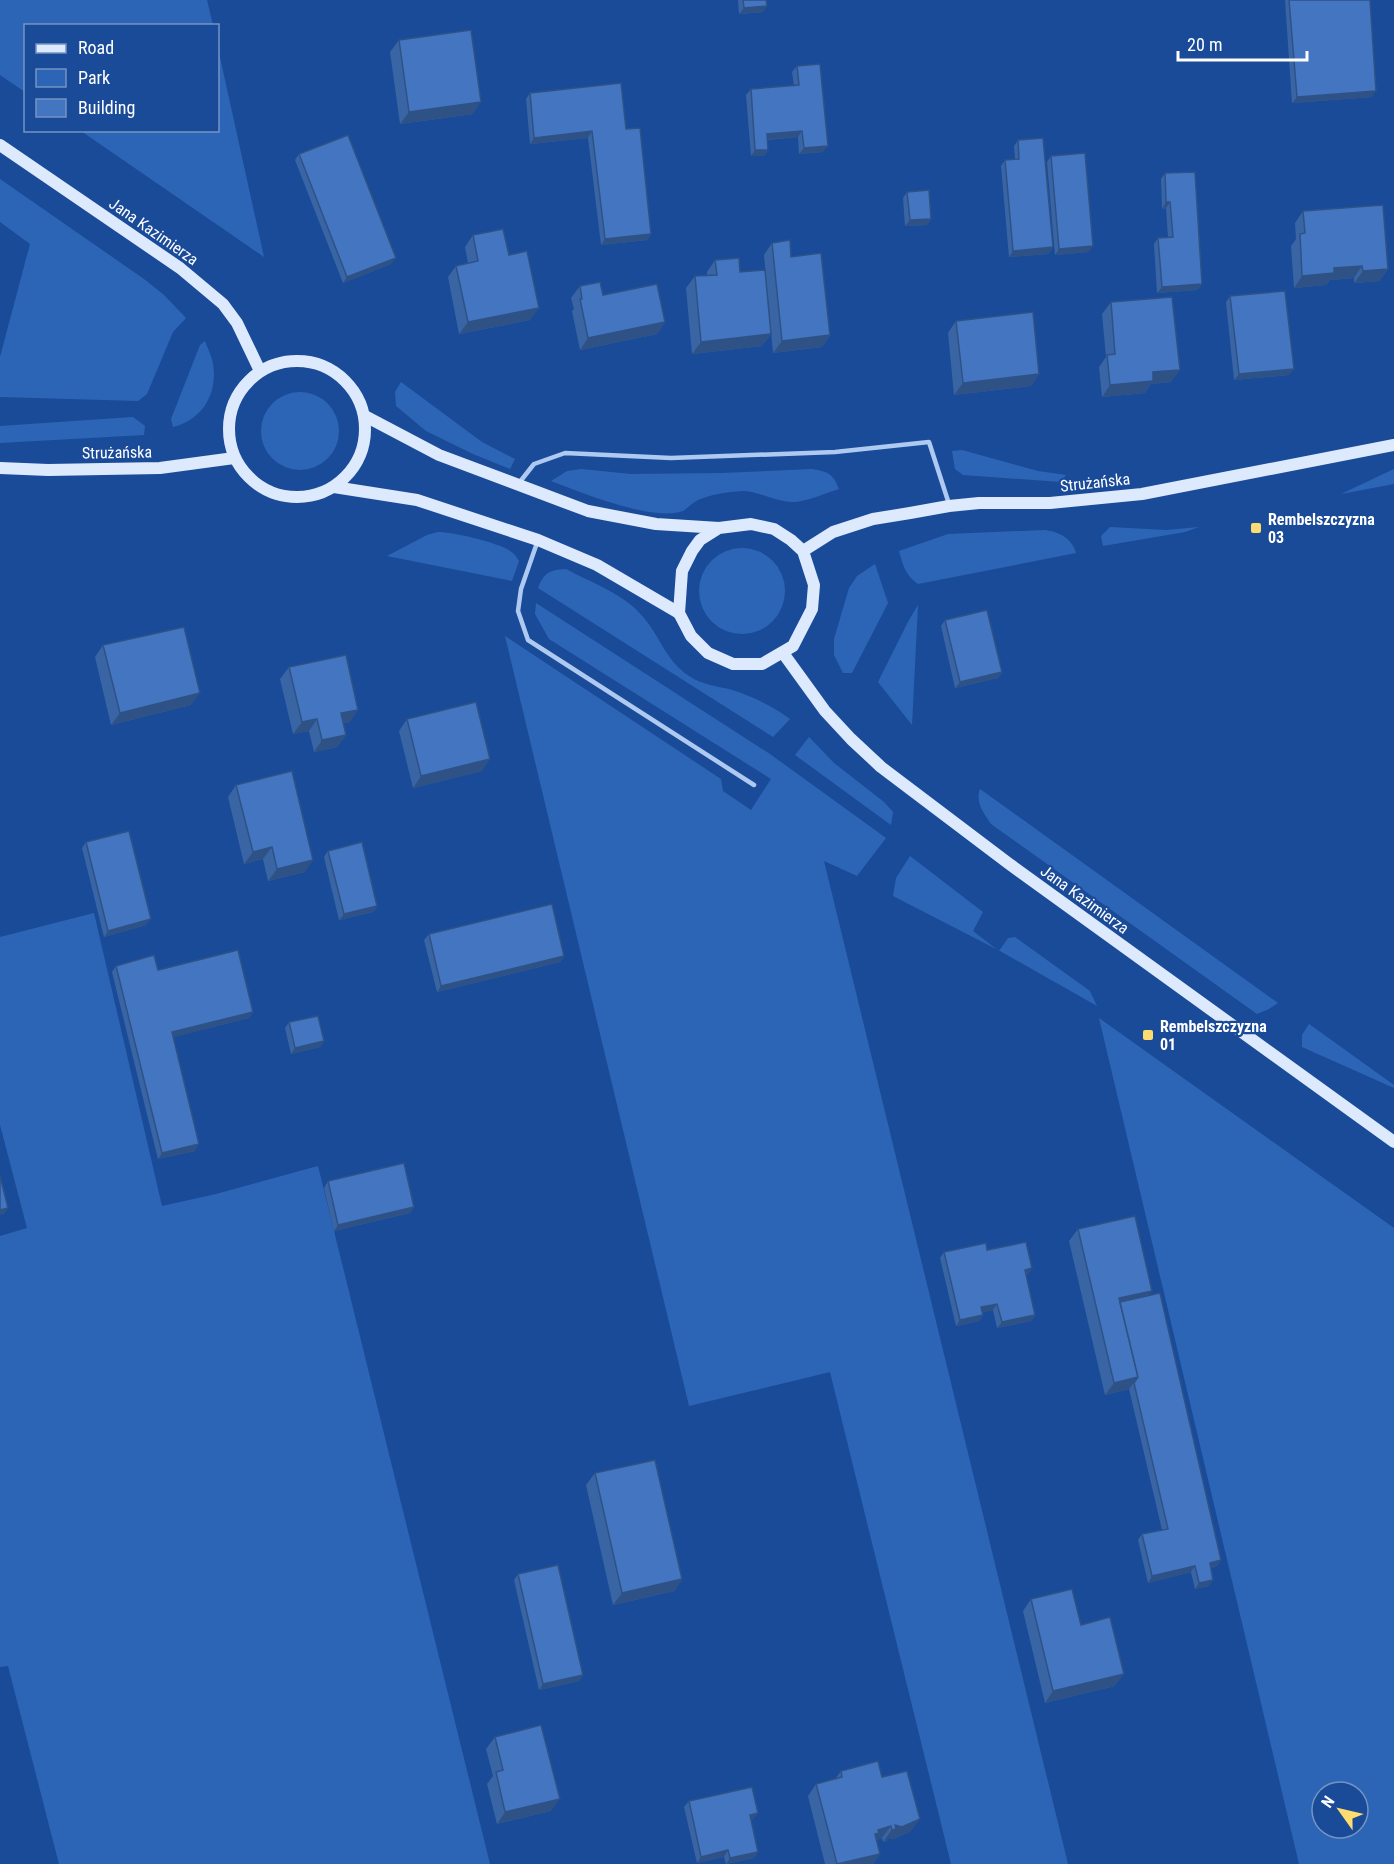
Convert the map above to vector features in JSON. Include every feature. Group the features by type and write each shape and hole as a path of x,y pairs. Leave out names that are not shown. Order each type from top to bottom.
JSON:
{"main road":[{"name":"Jana Kazimierza","path":"0,145 180,268 223,304 237,323 260,371"},
{"path":"297,360 315,363 333,370 347,382 359,398 365,416 366,437 360,456 350,474 334,487 312,496 289,498 267,491 248,477 234,458 229,439 229,420 234,400 245,384 260,371 277,363 297,360"},
{"path":"365,416 439,455 588,510 656,524 719,528 751,524 774,529 791,540 802,551 814,585 812,609 793,646 762,664 733,664 708,653 691,636 679,613 682,571 700,540 719,528"},
{"name":"Strużańska","path":"802,551 833,532 873,519 979,503 1050,503 1142,494 1394,446"},
{"name":"Strużańska","path":"0,468 48,470 160,468 234,458"},
{"path":"334,487 417,500 538,540 597,565 679,613"},
{"name":"Jana Kazimierza","path":"783,653 825,711 851,739 882,766 1008,863 1394,1142"}],"lane":[{"path":"518,486 534,464 565,453 671,458 835,452 929,442 950,506"},
{"path":"538,540 521,589 518,611 528,640 754,785"}],"green space":[{"path":"0,0 207,0 213,24 24,24 24,91 0,75"},
{"path":"219,53 264,257 82,132 219,132"},
{"path":"0,179 144,279 164,295 186,318 173,332 147,394 138,401 0,397 0,357 30,244 0,222"},
{"path":"205,341 213,364 213,386 210,395 200,412 183,424 173,427 171,419 200,345"},
{"path":"401,382 482,442 515,459 510,469 426,431 396,406 395,392"},
{"path":"300,392 315,395 328,403 336,416 339,431 336,446 328,459 315,467 300,470 285,467 272,459 264,446 261,431 264,416 272,403 285,395"},
{"path":"133,417 145,426 144,435 0,443 0,426"},
{"path":"962,450 1038,471 1066,475 1061,482 963,475 955,469 952,451"},
{"path":"581,469 631,474 812,469 829,474 839,489 795,502 749,492 731,492 698,500 683,511 654,512 617,504 551,481 567,471"},
{"path":"1394,469 1394,484 1341,494"},
{"path":"1110,527 1166,530 1199,527 1185,532 1103,546 1101,536"},
{"path":"1045,530 1064,537 1071,543 1076,553 918,584 907,573 899,551 948,534"},
{"path":"438,532 477,539 507,549 519,561 512,581 387,556 427,535"},
{"path":"742,548 759,551 773,560 782,574 785,591 782,608 773,622 759,631 742,634 725,631 711,622 702,608 699,591 702,574 711,560 725,551"},
{"path":"875,564 888,603 852,673 843,673 834,655 834,639 849,588 857,576"},
{"path":"566,569 627,602 650,625 675,664 689,676 755,699 790,719 773,737 538,588 548,573"},
{"path":"536,603 770,754 886,838 857,876 824,861 1068,1864 951,1864 830,1372 689,1406 505,636 721,779 723,791 751,810 771,779 549,639 535,614"},
{"path":"918,605 912,725 878,682"},
{"path":"809,737 834,763 884,802 893,812 891,825 795,755"},
{"path":"980,789 1278,1003 1257,1014 991,824 979,803"},
{"path":"910,856 983,912 973,931 997,949 893,896 896,878"},
{"path":"94,913 162,1206 318,1166 490,1864 59,1864 8,1666 0,1667 0,1236 27,1228 0,1125 0,937"},
{"path":"1015,937 1090,991 1097,1006 1000,951 1008,938"},
{"path":"1099,1018 1394,1228 1394,1864 1299,1864"},
{"path":"1309,1024 1394,1085 1394,1088 1302,1047 1302,1035"}],"building":[{"path":"743,0 766,0 767,6 744,8"},
{"path":"1289,0 1370,0 1376,91 1297,97"},
{"path":"471,30 481,102 409,112 399,40"},
{"path":"820,64 828,146 804,148 802,131 767,134 768,150 755,150 751,89 799,85 797,66"},
{"path":"621,83 626,129 640,128 651,234 605,239 592,131 534,138 530,93"},
{"path":"348,135 396,258 347,277 299,154"},
{"path":"1043,138 1053,247 1013,251 1005,160 1019,159 1018,140"},
{"path":"1085,153 1093,246 1059,249 1051,156"},
{"path":"1195,172 1202,284 1162,287 1158,238 1173,237 1170,202 1166,202 1165,173"},
{"path":"929,190 931,219 910,220 907,192"},
{"path":"1383,205 1388,269 1363,271 1362,266 1334,268 1334,273 1302,276 1300,234 1305,233 1303,211"},
{"path":"503,229 509,255 527,251 539,308 468,322 456,266 478,261 473,235"},
{"path":"790,240 791,257 821,253 830,335 782,341 772,243"},
{"path":"739,258 740,272 765,270 771,334 701,342 695,276 717,275 715,260"},
{"path":"600,282 603,295 657,284 665,322 588,338 580,299 582,299 580,286"},
{"path":"1285,291 1294,369 1239,374 1230,296"},
{"path":"1172,297 1180,370 1153,372 1153,381 1110,385 1107,355 1115,354 1111,302"},
{"path":"1033,312 1039,374 963,383 956,321"},
{"path":"987,610 1002,672 960,682 945,620"},
{"path":"184,627 200,693 120,713 103,645"},
{"path":"346,655 358,710 341,713 346,735 322,740 317,719 302,722 289,667"},
{"path":"476,702 490,759 421,776 407,719"},
{"path":"292,771 313,860 277,869 272,847 253,852 236,785"},
{"path":"129,831 151,919 108,931 86,842"},
{"path":"362,842 377,906 344,914 328,851"},
{"path":"552,904 564,956 441,986 429,934"},
{"path":"238,950 253,1012 172,1032 199,1144 162,1153 116,966 154,955 158,970"},
{"path":"318,1016 324,1041 295,1048 289,1022"},
{"path":"404,1163 414,1207 338,1225 328,1181"},
{"path":"0,1176 8,1208 0,1210"},
{"path":"1135,1216 1152,1291 1119,1298 1138,1377 1114,1383 1078,1229"},
{"path":"1026,1242 1032,1268 1025,1270 1035,1315 1002,1322 997,1304 981,1307 983,1315 960,1320 944,1252 986,1243 987,1250"},
{"path":"1160,1293 1221,1560 1210,1563 1213,1580 1199,1583 1195,1566 1152,1576 1142,1534 1168,1529 1134,1383 1138,1377 1120,1302"},
{"path":"655,1460 682,1579 622,1593 595,1473"},
{"path":"558,1565 583,1675 543,1684 518,1574"},
{"path":"1072,1589 1081,1625 1110,1617 1124,1674 1053,1691 1031,1599"},
{"path":"541,1725 560,1799 505,1812 496,1772 503,1770 495,1737"},
{"path":"878,1761 882,1777 907,1771 920,1819 902,1827 895,1825 896,1829 892,1830 891,1826 878,1830 879,1833 875,1834 880,1854 837,1864 816,1784 842,1777 841,1771"},
{"path":"752,1787 758,1813 750,1815 758,1852 730,1858 728,1850 701,1857 689,1801"}],"place":[{"name":"Rembelszczyzna 03","path":"1256,528"},
{"name":"Rembelszczyzna 01","path":"1148,1035"}]}
